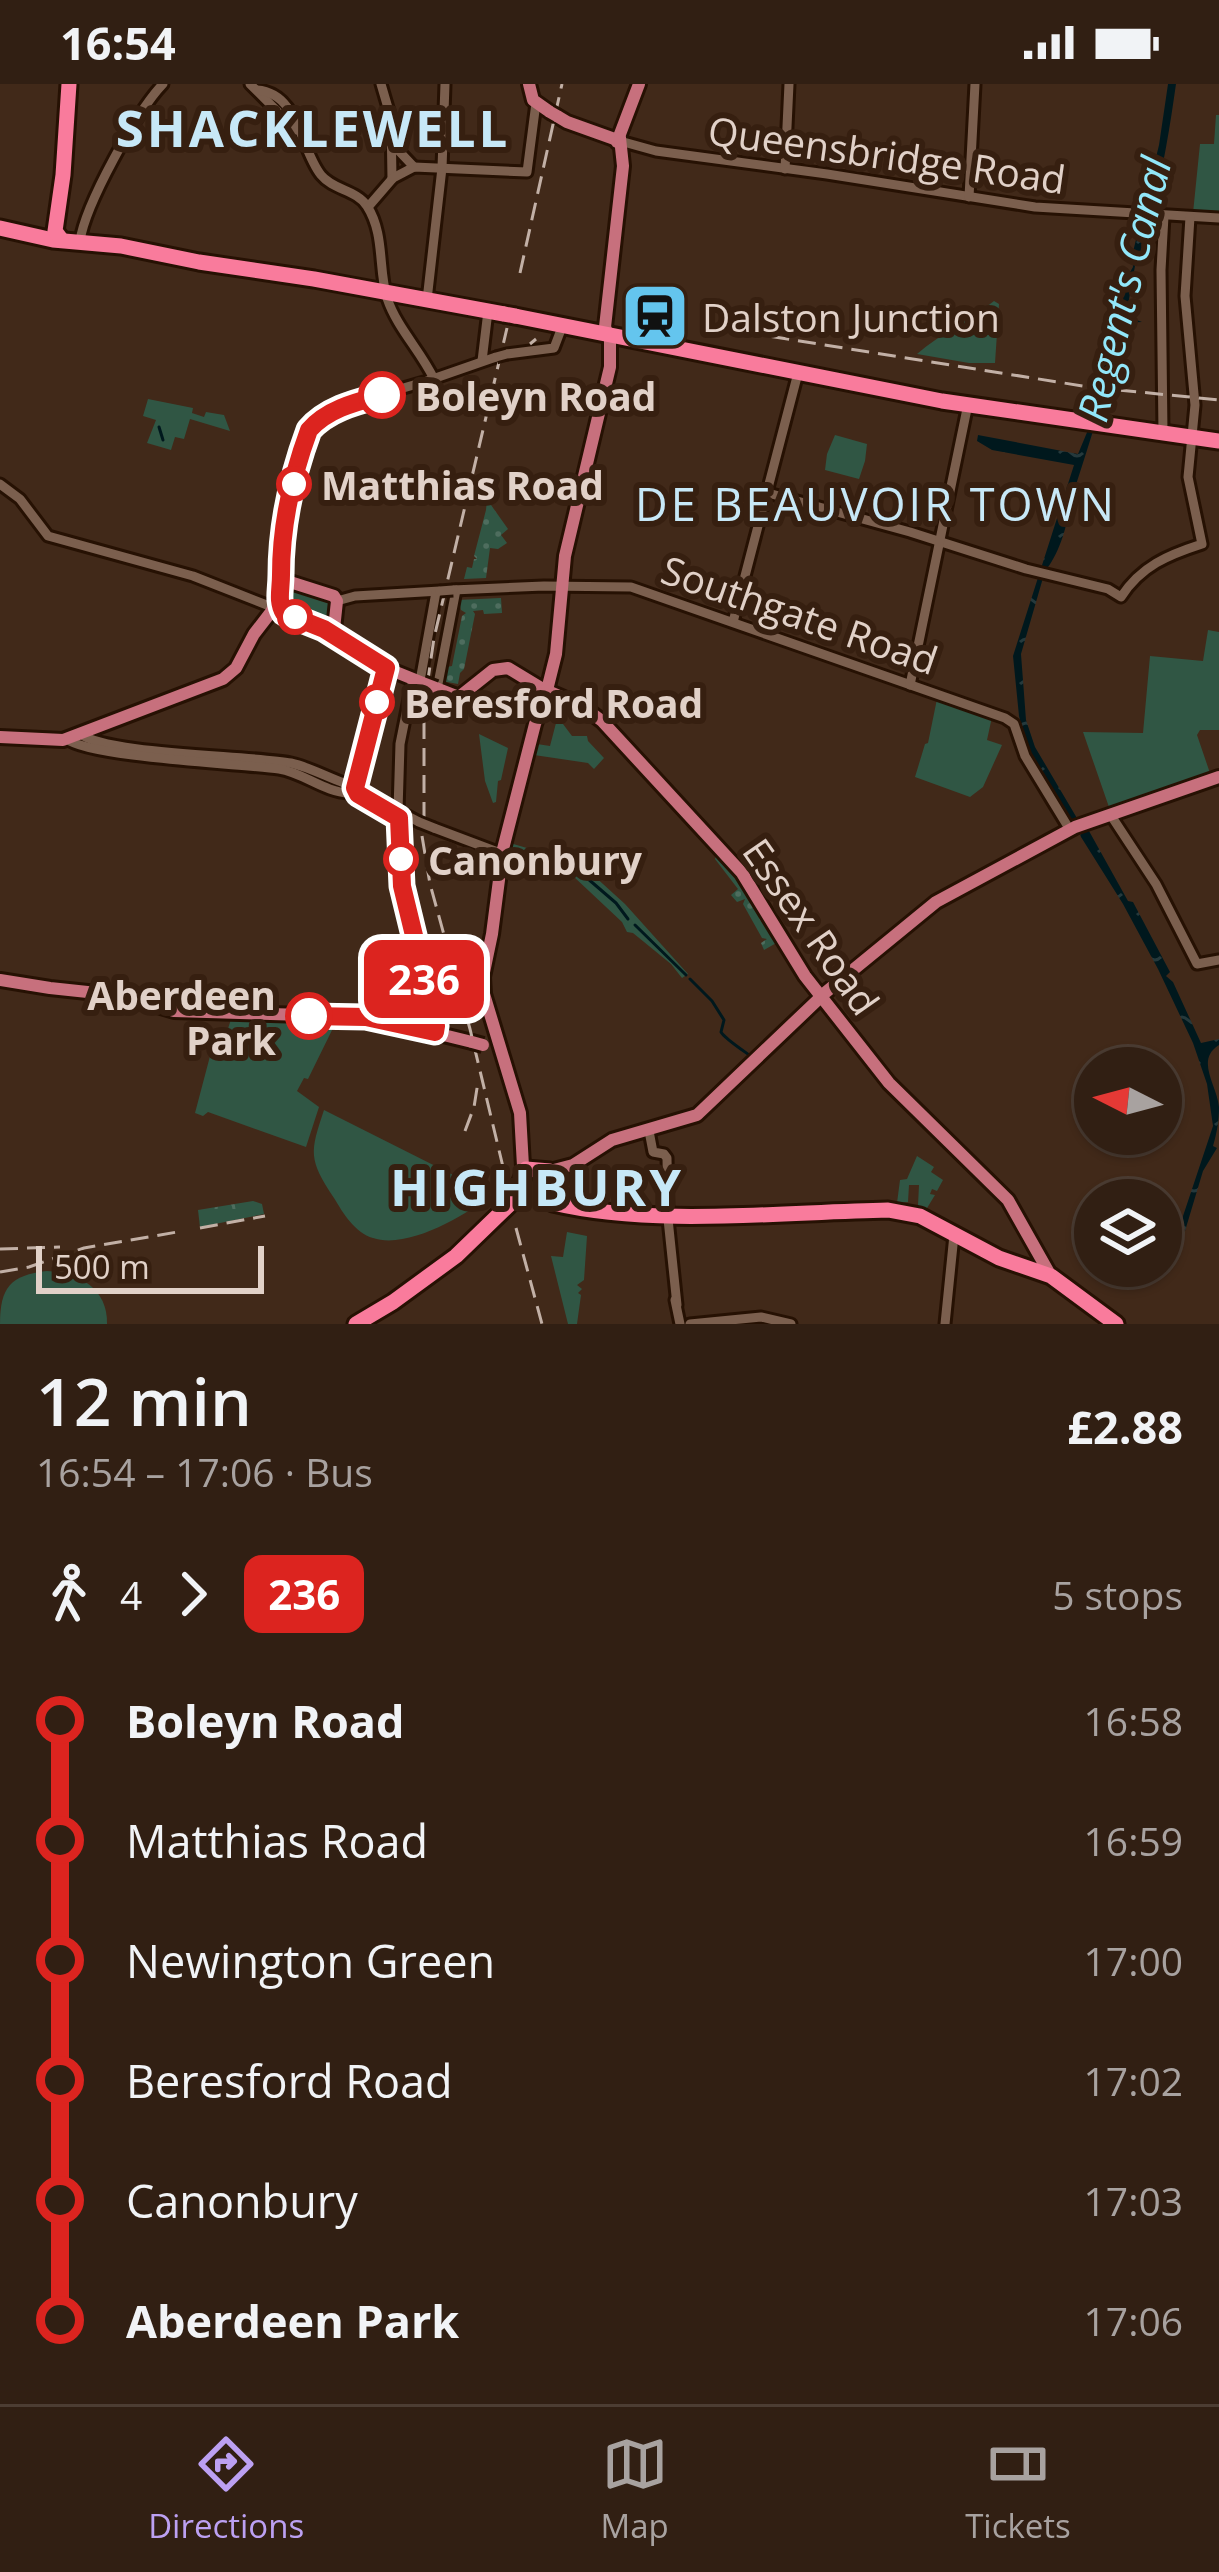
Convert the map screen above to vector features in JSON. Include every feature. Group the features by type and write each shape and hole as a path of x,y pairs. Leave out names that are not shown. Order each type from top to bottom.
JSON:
{"highway":[{"path":"54,237 69,84"},
{"path":"0,228 121,245 607,332 965,408 1219,441"},
{"path":"356,1324 450,1261 516,1196 529,1172 554,1204 602,1213 893,1210 920,1216 999,1258 1047,1277 1114,1324"}],"main road":[{"path":"529,84 536,103 620,145"},
{"path":"639,84 620,145 623,166 611,266 609,372 560,586 550,695 535,723 498,874 493,934 482,983 491,1048 522,1125 529,1172 573,1165 610,1141 697,1115 821,996 936,902 1076,827 1219,777"},
{"path":"0,737 73,736 224,679 280,600 334,597 332,630"},
{"path":"280,600 386,668 426,684"},
{"name":"Essex Road","path":"426,684 459,697 494,670 505,668 550,695 583,706 602,721 752,886 800,968 904,1100 1016,1212 1047,1277"},
{"path":"0,980 125,996 182,1012 366,1017 437,1029 491,1048"}],"street":[{"path":"80,241 117,155 163,84"},
{"path":"381,84 390,114 392,179"},
{"path":"427,300 442,168 445,84"},
{"path":"784,169 788,84"},
{"path":"969,197 975,84"},
{"path":"258,90 292,121 325,179 368,207 378,234 386,292 399,326 434,379"},
{"path":"368,207 392,179 414,167 528,171 536,103"},
{"path":"393,141 414,167"},
{"name":"Queensbridge Road","path":"620,145 1048,209 1219,218"},
{"path":"1162,216 1162,432"},
{"path":"772,495 1110,589 1121,597 1147,567 1202,544 1188,477 1195,388 1185,296 1190,218"},
{"path":"482,362 502,313"},
{"path":"0,484 20,499 48,536 280,600 280,547 306,438 317,422 355,402 502,355 554,348 562,327"},
{"path":"733,622 772,495 798,373"},
{"path":"910,685 965,408"},
{"name":"Southgate Road","path":"334,597 631,587 1005,718 1014,724 1025,756 1076,827"},
{"path":"426,684 446,591"},
{"path":"437,1029 402,886 400,744 426,684 446,591"},
{"path":"73,736 73,744 287,771 338,792 353,791 399,814 503,853"},
{"path":"1110,814 1156,884 1197,964 1219,960"},
{"path":"649,1131 653,1152 666,1156 680,1324"},
{"path":"945,1324 954,1234"},
{"path":"690,1324 757,1317 791,1324"}],"green space":[{"path":"1216,115 1219,214 1193,213 1200,144 1214,144"},
{"path":"994,301 999,304 995,363 917,354 936,340"},
{"path":"148,399 193,408 192,413 204,417 206,412 224,415 230,431 190,419 184,439 175,437 171,450 147,443 156,420 143,416"},
{"path":"835,435 867,444 859,479 825,470"},
{"path":"488,490 495,495 491,505 508,529 501,535 507,543 490,548 486,578 464,579 467,567 472,568 477,559"},
{"path":"287,586 332,597 329,623 285,608"},
{"path":"501,598 502,613 473,611 458,684 442,681 447,667 452,666 466,613 456,606 457,600"},
{"path":"1208,630 1219,632 1219,730 1200,730 1197,735 1211,776 1110,810 1083,732 1143,733 1150,656 1203,661"},
{"path":"937,699 992,717 987,740 1002,745 983,787 970,797 915,777"},
{"path":"556,723 563,724 572,736 587,736 604,758 594,769 588,763 534,755 537,744 550,746"},
{"path":"479,734 508,748 493,803 485,781"},
{"path":"510,843 581,864 625,904 688,974 682,978 671,964 627,932 573,876 508,854"},
{"path":"718,851 743,881 778,942 764,950 761,943 767,939 743,904 745,899 737,902 731,895 738,889 715,859"},
{"path":"370,965 385,972 390,965 419,997 414,1000 402,985 393,996 381,996 363,978"},
{"path":"232,1016 337,1020 308,1079 304,1078 297,1091 319,1107 306,1147 208,1112 203,1116 195,1113 214,1041 226,1035"},
{"path":"324,1110 491,1195 420,1235 387,1240 367,1235 346,1216 316,1164 314,1146"},
{"path":"917,1156 943,1180 937,1191 932,1189 930,1194 935,1195 924,1213 918,1205 919,1185 909,1185 908,1202 897,1203 900,1180 907,1179"},
{"path":"253,1201 262,1204 264,1214 200,1227 198,1210"},
{"path":"567,1232 587,1236 584,1280 577,1285 582,1289 577,1324 568,1324 551,1256 563,1257"},
{"path":"47,1271 80,1279 97,1292 107,1324 0,1324 2,1301 10,1285"}],"water":[{"path":"1168,84 1176,84 1166,148 1126,316 1142,322 1124,323 1064,531 1045,571 1021,654 1026,720 1035,747 1128,901 1133,902 1201,1043 1219,1039 1208,1065 1219,1107 1213,1146 1217,1148 1203,1171 1182,1241 1182,1219 1213,1126 1207,1084 1158,969 1026,745 1019,716 1013,656 1074,465 992,450 977,441 978,435 1078,454 1093,418 1126,279 1133,267"}],"waterway":[{"path":"159,427 163,440"},
{"path":"510,852 580,872 628,919"},
{"path":"635,925 686,975"},
{"path":"690,979 724,1020 723,1035 752,1057"}],"railway":[{"path":"520,273 562,84"},
{"path":"424,820 424,707 434,638 507,328"},
{"path":"718,328 1089,387 1219,400"},
{"path":"530,344 536,339"},
{"path":"422,836 430,884 509,1192"},
{"path":"465,1131 478,1082"},
{"path":"200,1228 265,1216"},
{"path":"516,1228 542,1324"},
{"path":"0,1272 84,1248 183,1231"},
{"path":"0,1249 60,1247"}],"bus line":[{"name":"236","path":"309,1016 366,1017 435,1032 436,1026 402,886 399,818 355,788 386,668 324,629 284,613 279,601 280,547 309,430 336,411 382,395"}],"place":[{"name":"Dalston Junction","path":"655,316"},
{"name":"Boleyn Road","path":"382,395"},
{"name":"Matthias Road","path":"294,484"},
{"name":"Beresford Road","path":"377,702"},
{"name":"Canonbury","path":"401,859"},
{"name":"Aberdeen Park","path":"309,1016"}],"district":[{"name":"SHACKLEWELL","path":"313,127"},
{"name":"DE BEAUVOIR TOWN","path":"876,503"},
{"name":"HIGHBURY","path":"537,1186"}],"water label":[{"name":"Regent's Canal","path":"1123,289"}]}
